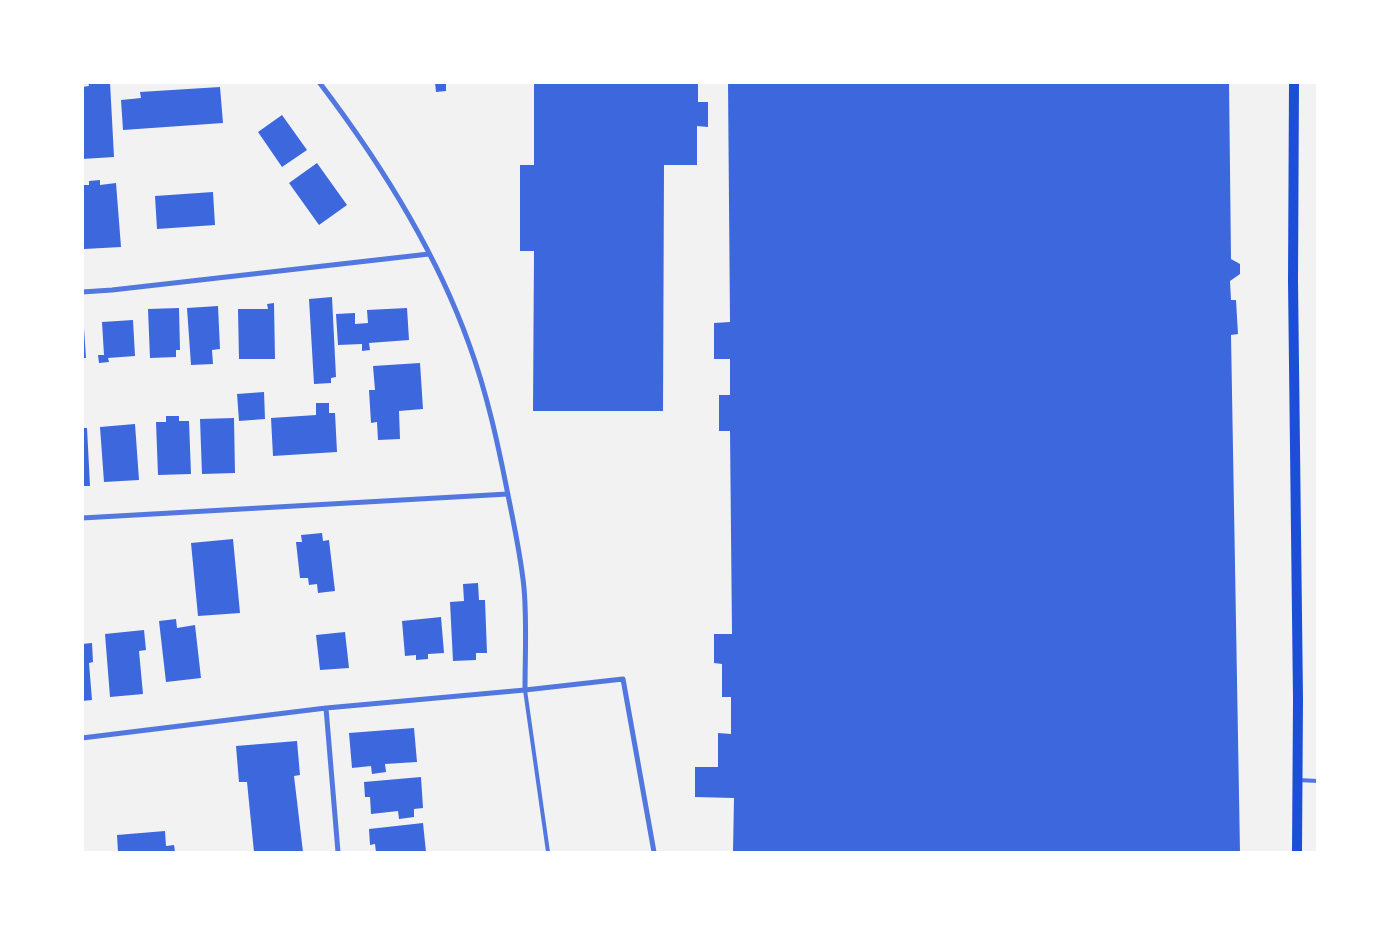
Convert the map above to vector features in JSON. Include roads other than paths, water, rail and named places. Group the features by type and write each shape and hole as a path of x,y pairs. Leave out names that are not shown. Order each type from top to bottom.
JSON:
{"main road":[{"path":"1294,82 1293,281 1298,780 1297,852"}],"street":[{"path":"319,82 383,171 429,254 457,312 478,368 493,423 520,557 526,622 525,690"},
{"path":"82,292 429,254"},
{"path":"82,518 508,494"},
{"path":"82,738 326,708 623,679 654,852"},
{"path":"326,708 338,852"}],"lane":[{"path":"525,690 548,852"},
{"path":"1298,780 1318,780"}]}
